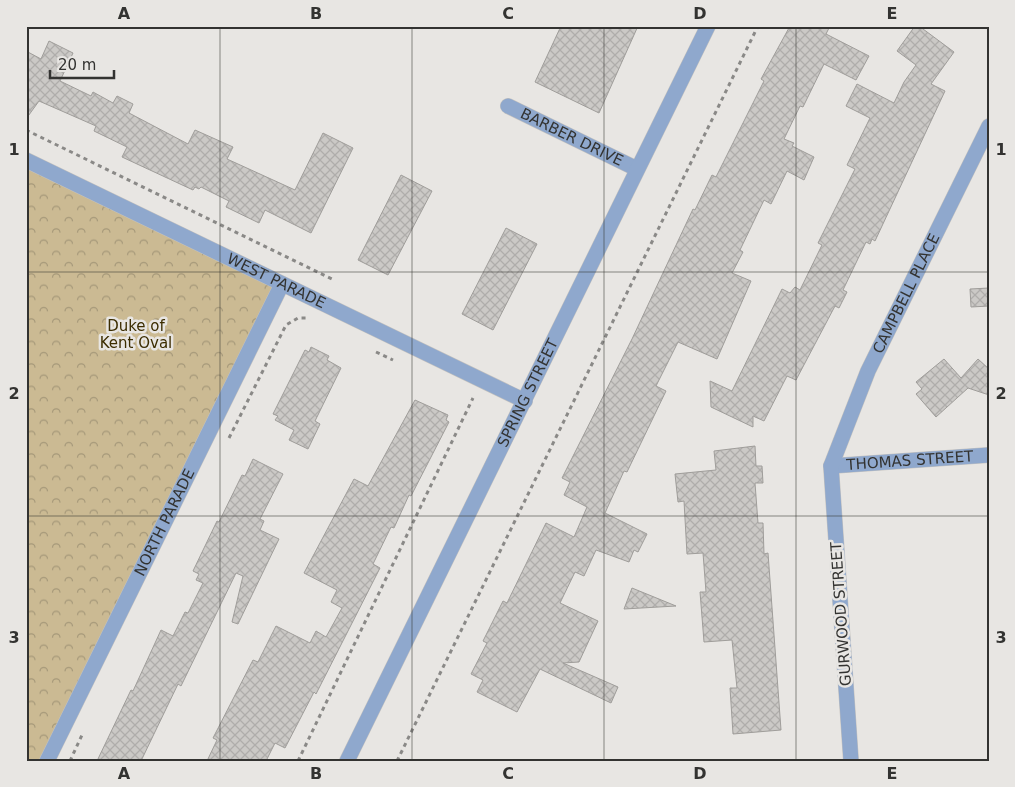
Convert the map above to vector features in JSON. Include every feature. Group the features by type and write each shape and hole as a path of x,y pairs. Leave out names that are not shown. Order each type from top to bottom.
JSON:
{"street":[{"name":"SPRING STREET","path":"347,761 525,402 708,26"},
{"name":"BARBER DRIVE","path":"508,106 637,169"},
{"name":"CAMPBELL PLACE","path":"831,466 868,371 989,126"},
{"name":"WEST PARADE","path":"26,160 525,402"},
{"name":"NORTH PARADE","path":"47,761 282,284"},
{"name":"THOMAS STREET","path":"831,466 989,455"},
{"name":"GURWOOD STREET","path":"831,466 852,761"}],"path":[{"path":"397,761 758,26"},
{"path":"26,130 334,280"},
{"path":"228,440 286,325 298,318 314,321"},
{"path":"373,350 398,362"},
{"path":"298,761 475,399 466,395"},
{"path":"70,761 83,734"}],"green space":[{"name":"Duke of Kent Oval","path":"26,160 282,284 47,761 26,761"}],"building":[{"path":"561,26 638,26 599,113 535,82"},
{"path":"790,26 830,26 826,34 869,56 856,80 824,64 803,107 800,106 784,139 794,143 792,146 814,157 804,180 787,171 771,204 764,200 740,250 743,252 732,273 751,281 717,359 678,342 656,386 666,391 627,472 624,471 605,513 647,534 638,552 634,550 629,562 596,550 584,576 575,572 560,603 598,621 579,662 563,663 618,687 611,703 540,669 517,712 477,692 483,680 471,674 487,643 483,641 503,601 507,603 546,523 574,537 587,507 564,495 570,482 562,478 632,339 693,209 695,210 712,175 716,177 764,81 761,79"},
{"path":"915,26 919,26 954,52 931,84 945,91 875,241 872,239 870,244 866,242 843,290 847,292 839,308 835,306 796,380 787,376 764,421 753,416 753,427 711,407 710,381 732,391 782,289 790,293 795,287 800,290 822,245 818,243 855,169 847,165 870,118 846,106 857,84 894,103 904,82 916,65 897,51"},
{"path":"49,41 73,53 60,81 91,96 93,92 113,103 117,96 133,104 129,113 188,144 195,130 233,147 227,159 295,190 323,133 353,148 311,233 265,210 259,223 226,207 229,201 201,187 199,189 195,187 193,190 122,157 127,147 94,131 96,126 39,101 26,119 26,51 41,59"},
{"path":"401,175 432,191 388,275 358,260"},
{"path":"506,228 537,244 493,330 462,314"},
{"path":"989,288 989,306 971,307 970,289"},
{"path":"311,347 329,356 327,360 341,368 315,421 320,424 308,449 289,440 294,430 275,420 278,416 273,414 305,350 309,352"},
{"path":"944,359 961,378 978,359 989,369 989,395 968,388 936,417 916,394 922,389 916,382"},
{"path":"415,400 448,415 446,420 449,422 411,496 409,495 394,528 391,527 373,564 380,568 316,694 314,692 285,748 275,743 266,761 207,761 217,740 213,738 253,660 258,662 276,626 310,643 316,631 326,637 342,608 331,602 337,590 304,573 354,479 368,486"},
{"path":"755,446 756,466 762,466 763,483 755,483 758,523 763,523 764,554 768,553 781,730 733,734 730,688 737,688 732,640 704,642 700,592 706,592 703,553 687,554 684,501 678,502 675,474 716,470 714,451"},
{"path":"253,459 283,474 260,519 264,521 260,530 279,539 238,624 232,622 243,576 236,573 181,686 178,684 141,761 97,761 131,690 133,691 161,630 173,636 185,612 188,613 203,583 196,580 199,574 193,571 217,521 219,522 242,475 245,476"},
{"path":"632,588 676,606 624,609"}]}
